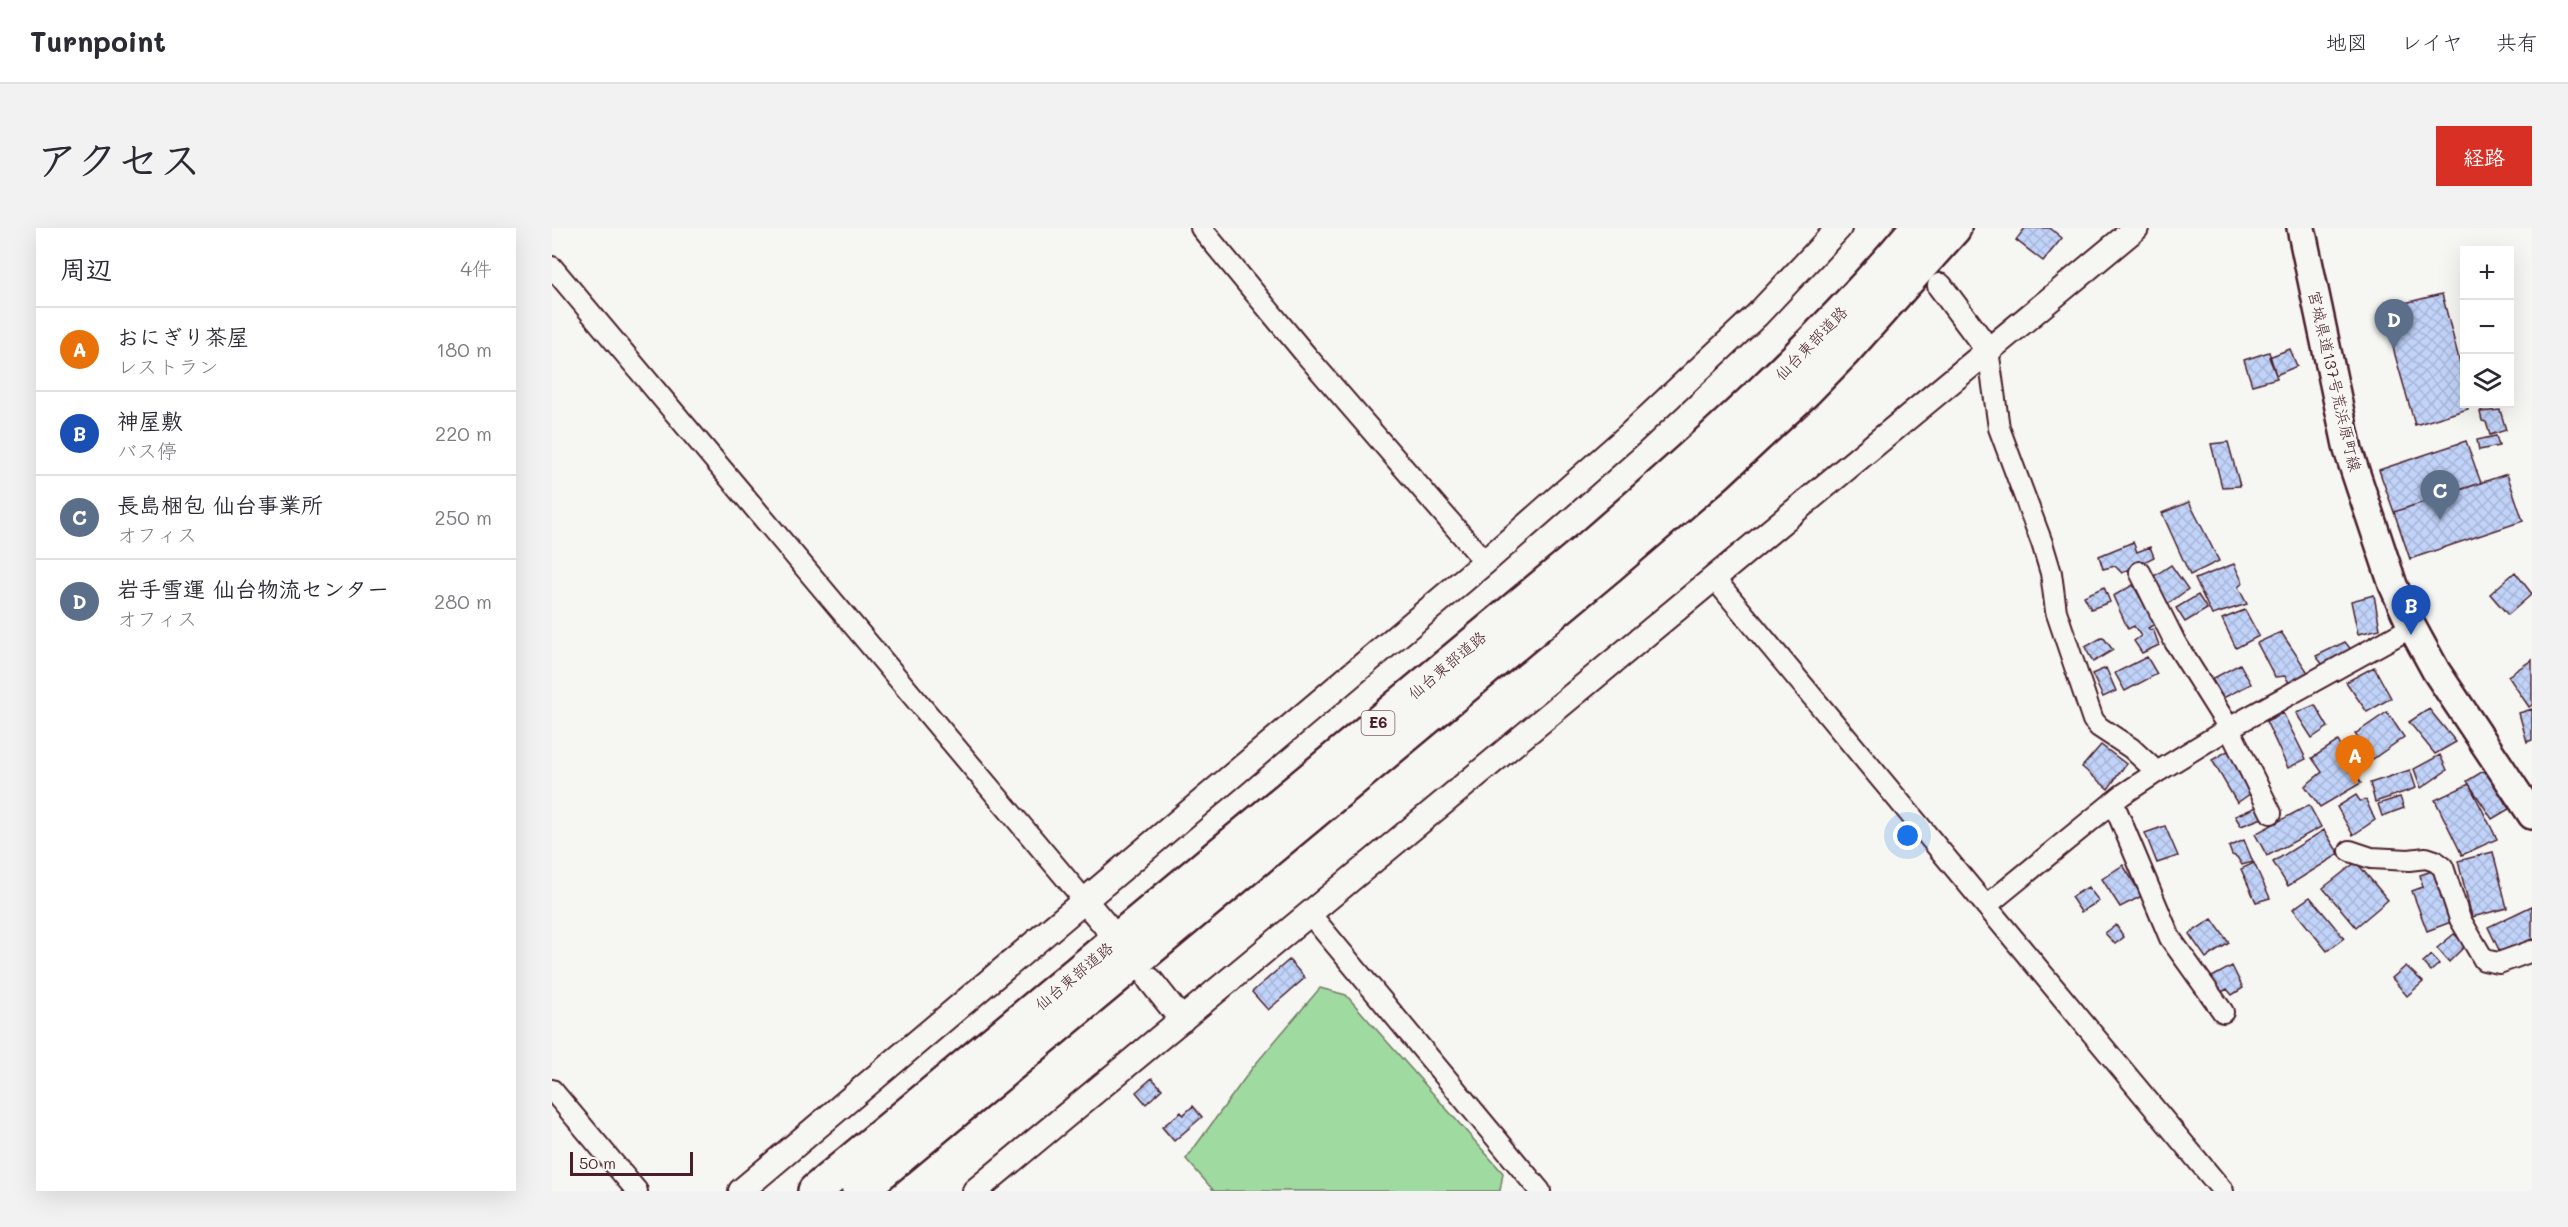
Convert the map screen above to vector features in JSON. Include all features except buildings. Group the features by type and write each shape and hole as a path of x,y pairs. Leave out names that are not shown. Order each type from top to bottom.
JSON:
{"highway":[{"name":"仙台東部道路","path":"815,1191 1591,546 1699,452 1806,349 1887,264 1917,228"},
{"name":"仙台東部道路","path":"860,1191 1609,567 1717,473 1844,352 1954,228"}],"main road":[{"name":"宮城県道137号荒浜原町線","path":"2301,228 2348,450 2393,585 2436,671 2532,814"}],"street":[{"path":"1201,228 1306,355 1485,562"},
{"path":"741,1191 1485,562 1628,436 1757,315 1839,228"},
{"path":"975,1191 2136,228"},
{"path":"552,267 1106,926"},
{"path":"1940,286 1988,350 2000,428 2042,543 2051,573 2056,611 2093,720 2099,727 2131,748 2157,772"},
{"path":"2140,572 2175,642 2229,728 2271,813"},
{"path":"1713,577 2223,1191"},
{"path":"1986,906 2113,802 2157,772 2229,728 2412,627"},
{"path":"2113,802 2170,938 2223,1012"},
{"path":"2350,851 2371,858 2409,860 2426,858 2435,861 2443,867 2460,919 2484,960 2499,963 2532,951"},
{"path":"1310,914 1540,1191"},
{"path":"1150,980 1182,1020"},
{"path":"552,1090 637,1191"}],"green space":[{"path":"1320,988 1346,995 1503,1173 1500,1191 1214,1191 1186,1159 1253,1067"}],"place":[{"name":"岩手雪運 仙台物流センター","path":"2394,349"},
{"name":"長島梱包 仙台事業所","path":"2440,520"},
{"name":"神屋敷","path":"2411,635"},
{"name":"おにぎり茶屋","path":"2355,785"}]}
